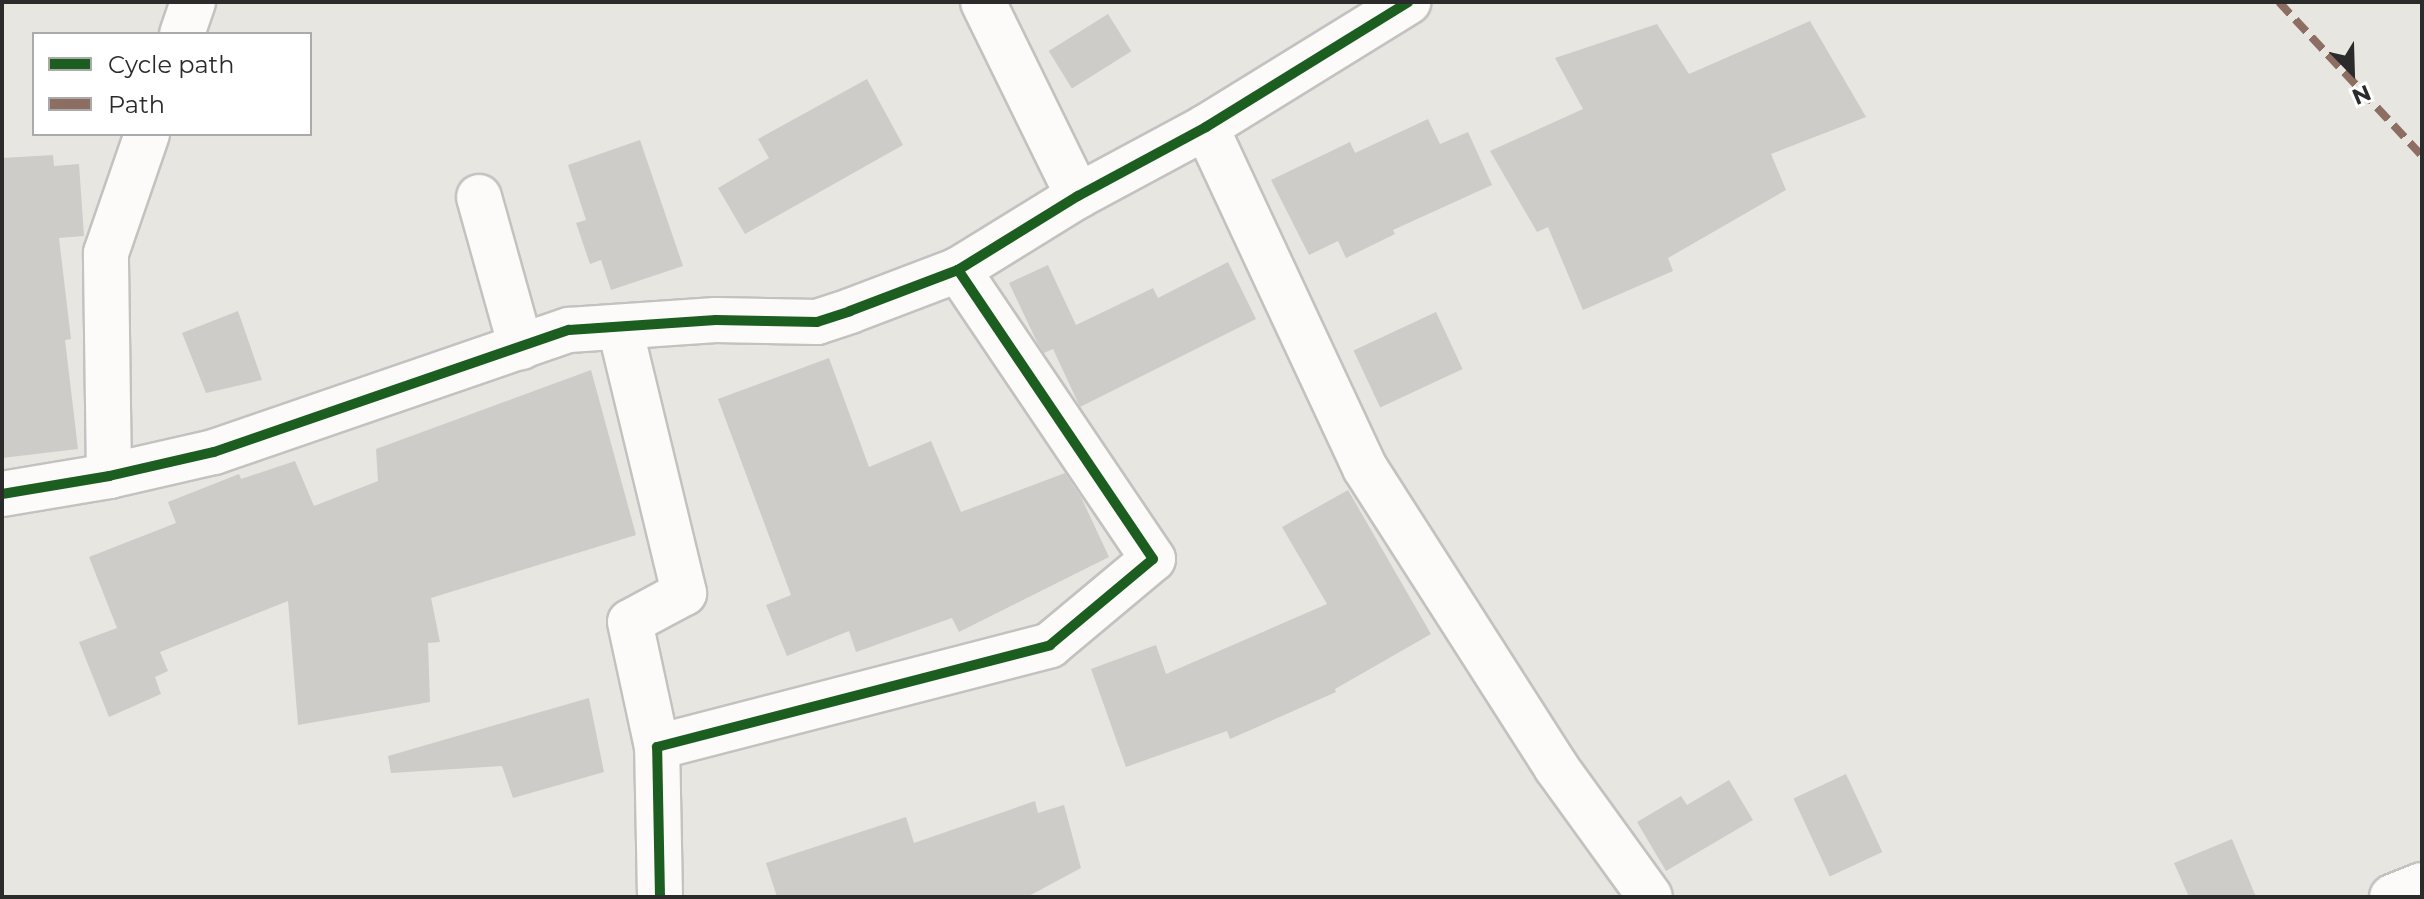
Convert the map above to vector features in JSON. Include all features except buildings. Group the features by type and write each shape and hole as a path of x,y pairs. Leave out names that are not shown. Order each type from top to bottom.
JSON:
{"street":[{"path":"183,32 193,2"},
{"path":"983,2 1078,196"},
{"path":"2,494 109,476 214,452 569,330 716,320 817,322 958,270 1078,196 1206,127 1408,2"},
{"path":"1206,127 1365,468 1556,767 1650,897"},
{"path":"109,476 106,253 146,136"},
{"path":"479,197 521,347"},
{"path":"657,747 1050,645 1153,559 958,270"},
{"path":"620,328 684,593 630,622 657,747 660,897"},
{"path":"2392,897 2422,885"}],"marked path":[{"path":"2279,2 2422,156"}],"cycle path":[{"path":"2,494 109,476 214,452 569,330 716,320 817,322 850,311 958,270 1078,196 1206,127 1408,2"},
{"path":"660,897 657,747 1050,645 1153,559 958,270"}]}
